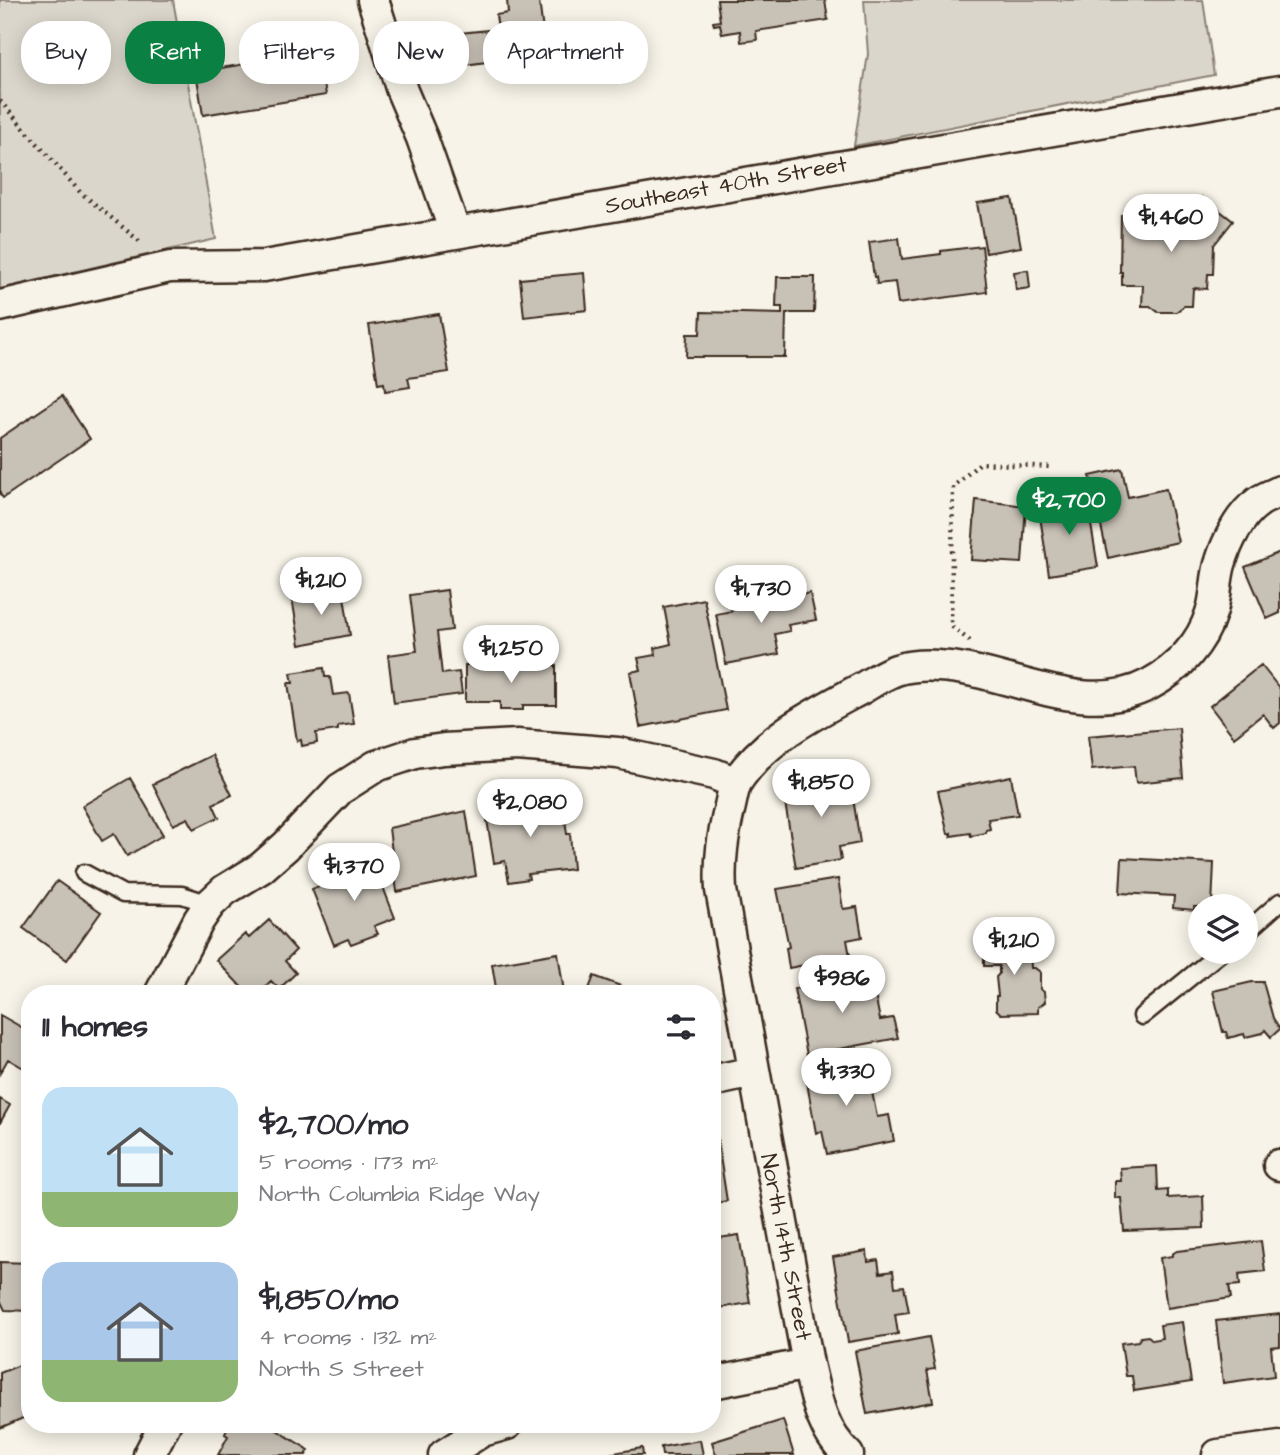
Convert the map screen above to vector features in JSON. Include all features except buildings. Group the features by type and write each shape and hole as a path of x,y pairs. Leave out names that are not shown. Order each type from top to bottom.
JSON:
{"street":[{"path":"373,0 402,92 422,138 455,232"},
{"name":"Southeast 40th Street","path":"0,306 170,267 264,266 1280,91"},
{"path":"165,985 199,920 210,904 225,890 261,868 341,789 376,766 415,753 517,745 618,753 714,774 736,783 758,755 784,732 898,669 921,666 958,668 1068,693 1095,696 1132,691 1150,684 1171,670 1190,652 1201,636 1212,612 1221,561 1240,521 1256,503 1280,491"},
{"name":"North 14th Street","path":"736,783 723,834 719,865 721,890 808,1364 820,1415 839,1447 848,1455"},
{"path":"721,1079 753,1072"},
{"path":"721,1381 808,1364"},
{"path":"149,1455 160,1433"},
{"path":"444,1455 480,1433"},
{"path":"1218,1455 1280,1447"}],"lane":[{"path":"84,873 123,894 182,895 210,904"},
{"path":"1258,921 1280,902"},
{"path":"1142,1016 1207,964"}],"path":[{"path":"0,101 80,192 170,267"},
{"path":"972,642 951,626 953,487 980,463 1051,467"}],"shaded area":[{"path":"0,0 173,0 177,21 125,21 125,84 188,84 216,239 0,289"},
{"path":"864,0 1203,0 1214,75 854,146 868,54"}]}
